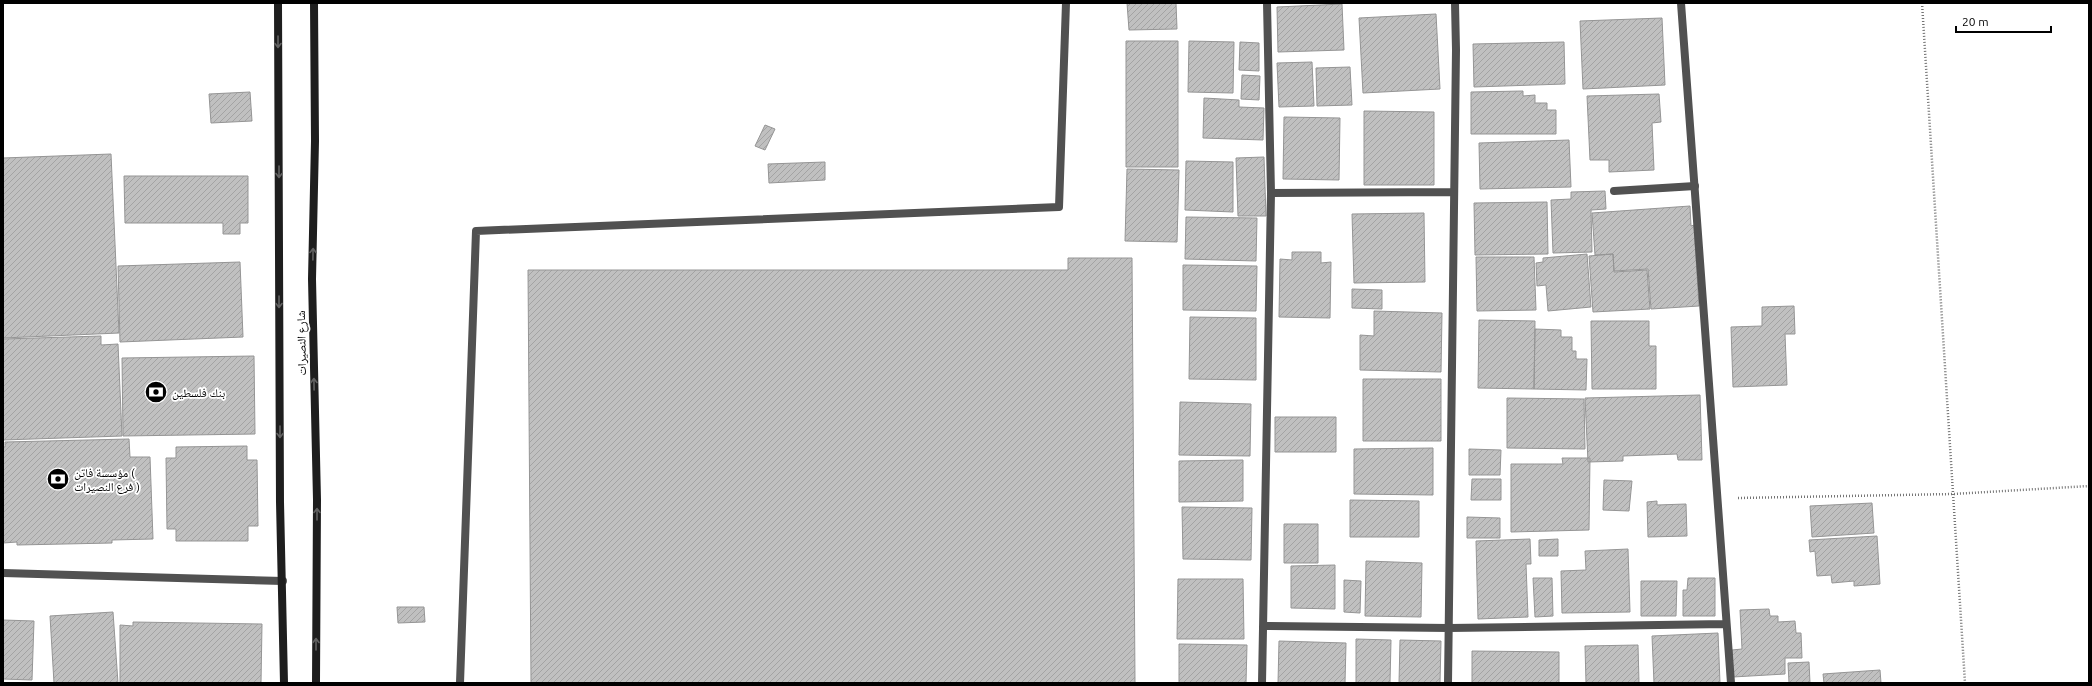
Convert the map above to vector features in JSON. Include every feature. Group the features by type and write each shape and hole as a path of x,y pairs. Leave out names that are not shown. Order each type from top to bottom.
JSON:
{"main road":[{"name":"شارع النصيرات","path":"278,3 280,502 283,580 284,683"},
{"name":"شارع النصيرات","path":"314,3 315,141 312,279 317,500 316,683"}],"street":[{"path":"460,683 476,231 1059,207 1066,3"},
{"path":"1262,683 1271,193 1268,3"},
{"path":"1448,683 1456,50 1455,3"},
{"path":"1681,3 1731,683"},
{"path":"1614,191 1695,186"},
{"path":"1271,193 1454,192"},
{"path":"3,573 283,580"},
{"path":"1263,626 1449,628 1726,624"}],"path":[{"path":"1922,3 1965,683"},
{"path":"1717,498 1953,494 2089,486"}],"building":[{"path":"1127,3 1176,3 1177,29 1129,30"},
{"path":"1342,4 1344,50 1278,52 1277,7"},
{"path":"1436,14 1440,89 1363,93 1359,18"},
{"path":"1662,18 1665,85 1583,89 1580,21"},
{"path":"1126,41 1178,41 1178,167 1126,167"},
{"path":"1189,41 1234,42 1233,93 1188,92"},
{"path":"1240,42 1259,43 1259,71 1239,70"},
{"path":"1564,42 1565,84 1474,87 1473,44"},
{"path":"1312,62 1314,106 1279,107 1277,63"},
{"path":"1350,67 1352,105 1317,106 1316,68"},
{"path":"1242,75 1260,76 1259,100 1241,99"},
{"path":"1523,91 1523,96 1535,95 1535,103 1547,103 1547,110 1556,110 1556,134 1471,134 1471,92"},
{"path":"250,92 252,121 211,123 209,94"},
{"path":"1659,94 1661,122 1652,123 1654,170 1609,172 1609,160 1590,160 1587,96"},
{"path":"1204,98 1239,100 1239,107 1264,108 1263,140 1203,138"},
{"path":"1364,111 1434,112 1434,185 1364,185"},
{"path":"1284,117 1340,118 1339,180 1283,179"},
{"path":"765,125 775,129 765,150 755,146"},
{"path":"1569,140 1571,187 1480,189 1479,143"},
{"path":"111,154 119,333 3,338 3,158"},
{"path":"1264,157 1266,216 1238,216 1236,158"},
{"path":"1186,161 1233,162 1233,212 1185,210"},
{"path":"825,162 825,180 769,183 768,164"},
{"path":"1127,169 1179,170 1177,242 1125,241"},
{"path":"124,176 248,176 248,223 240,223 240,234 223,234 223,223 125,223"},
{"path":"1605,191 1606,209 1591,210 1592,252 1553,253 1551,200 1571,199 1571,192"},
{"path":"1547,202 1548,254 1475,255 1474,203"},
{"path":"1690,206 1691,226 1694,225 1699,306 1651,309 1648,269 1614,271 1613,254 1595,255 1592,213"},
{"path":"1424,213 1425,282 1354,283 1352,214"},
{"path":"1186,217 1257,218 1256,261 1185,259"},
{"path":"1292,252 1321,252 1321,263 1331,262 1330,318 1279,317 1280,259 1292,260"},
{"path":"1587,254 1591,307 1548,311 1546,285 1537,286 1536,263 1543,262 1543,258"},
{"path":"1613,254 1614,272 1647,270 1650,309 1593,312 1589,256"},
{"path":"1476,257 1534,257 1536,310 1477,311"},
{"path":"1068,258 1132,258 1135,683 531,683 528,270 1068,270"},
{"path":"240,262 243,337 120,342 118,266"},
{"path":"1183,265 1257,266 1256,311 1183,310"},
{"path":"1352,289 1382,290 1382,309 1352,308"},
{"path":"1794,306 1795,334 1785,334 1787,385 1733,387 1731,327 1762,326 1762,307"},
{"path":"1374,311 1442,313 1441,372 1360,370 1360,335 1374,336"},
{"path":"1190,317 1256,318 1256,380 1189,379"},
{"path":"1479,320 1535,321 1534,389 1478,388"},
{"path":"1591,321 1649,321 1649,346 1656,346 1656,389 1592,389"},
{"path":"1535,329 1561,330 1561,337 1572,337 1572,351 1576,351 1576,359 1587,359 1586,390 1534,389"},
{"path":"101,336 101,345 118,344 122,436 3,440 3,339"},
{"path":"254,356 255,434 123,436 122,358"},
{"path":"1363,379 1441,379 1441,441 1363,441"},
{"path":"1700,395 1702,460 1678,460 1677,454 1623,456 1623,461 1588,462 1585,398"},
{"path":"1507,398 1584,399 1585,449 1507,448"},
{"path":"1180,402 1251,404 1250,456 1179,455"},
{"path":"1275,417 1336,417 1336,452 1275,452"},
{"path":"129,439 130,457 150,457 153,539 112,540 112,543 17,545 17,542 3,543 3,447 5,447 5,442"},
{"path":"247,446 247,460 257,460 258,526 248,526 248,541 176,541 176,529 167,529 166,458 176,458 176,447"},
{"path":"1433,448 1433,495 1354,494 1354,449"},
{"path":"1469,449 1501,450 1500,475 1469,475"},
{"path":"1562,458 1590,458 1589,530 1511,532 1511,464 1563,464"},
{"path":"1243,460 1243,501 1179,502 1179,461"},
{"path":"1472,479 1501,479 1501,500 1471,500"},
{"path":"1604,480 1632,481 1629,511 1603,510"},
{"path":"1350,500 1419,501 1419,537 1350,537"},
{"path":"1657,501 1657,505 1686,504 1687,536 1648,537 1647,502"},
{"path":"1872,503 1874,533 1812,537 1810,506"},
{"path":"1182,507 1252,508 1251,560 1183,559"},
{"path":"1467,517 1500,518 1500,538 1467,538"},
{"path":"1284,524 1318,524 1318,563 1284,563"},
{"path":"1877,536 1880,584 1854,586 1854,581 1832,583 1831,575 1817,576 1815,551 1810,552 1809,540"},
{"path":"1530,539 1531,564 1526,564 1528,617 1478,619 1476,541"},
{"path":"1558,539 1558,556 1539,556 1539,540"},
{"path":"1628,549 1630,612 1562,613 1561,571 1586,570 1585,551"},
{"path":"1366,561 1422,563 1421,617 1365,616"},
{"path":"1335,565 1335,609 1291,608 1291,566"},
{"path":"1533,578 1552,578 1553,616 1535,617"},
{"path":"1688,578 1715,578 1715,616 1683,616 1683,590 1687,590"},
{"path":"1178,579 1243,579 1244,639 1177,639"},
{"path":"1344,580 1361,581 1360,613 1344,612"},
{"path":"1641,581 1677,581 1676,616 1641,616"},
{"path":"397,607 424,607 425,622 398,623"},
{"path":"1769,609 1770,616 1778,616 1778,622 1795,621 1796,633 1801,633 1802,658 1785,658 1785,674 1733,677 1732,650 1742,649 1740,610"},
{"path":"113,612 118,683 54,683 50,616"},
{"path":"3,620 34,621 32,680 3,679"},
{"path":"133,622 262,624 261,683 120,683 120,625 133,626"},
{"path":"1718,633 1720,683 1654,683 1652,636"},
{"path":"1356,639 1391,640 1390,683 1356,683"},
{"path":"1400,640 1441,641 1440,683 1399,683"},
{"path":"1279,641 1346,643 1345,683 1278,683"},
{"path":"1179,644 1247,645 1246,683 1179,683"},
{"path":"1638,645 1639,683 1586,683 1585,646"},
{"path":"1472,651 1559,652 1559,683 1472,683"},
{"path":"1809,662 1810,683 1789,683 1788,663"},
{"path":"1880,670 1881,683 1824,683 1823,674"}],"place":[{"name":"بنك فلسطين","path":"156,392"},
{"name":"مؤسسة فاتن ( فرع النصيرات )","path":"58,479"}]}
